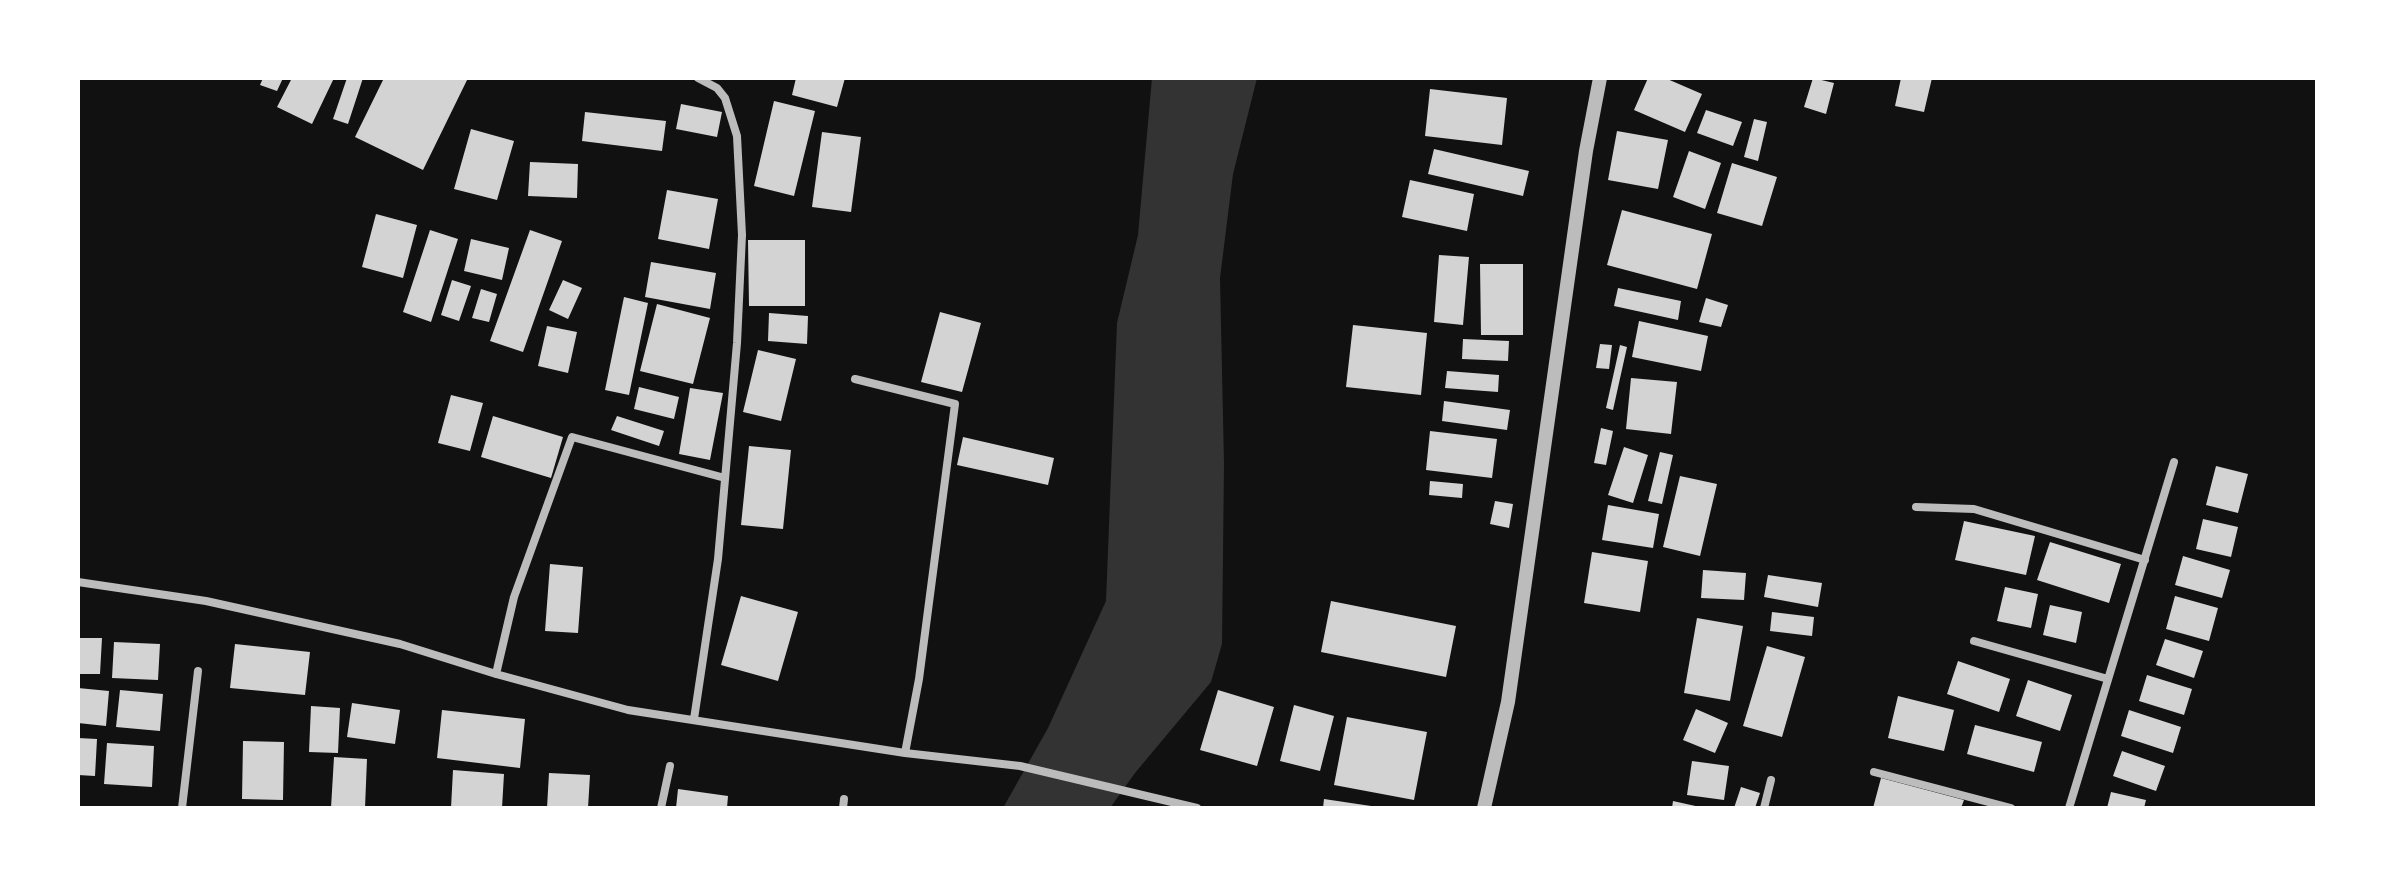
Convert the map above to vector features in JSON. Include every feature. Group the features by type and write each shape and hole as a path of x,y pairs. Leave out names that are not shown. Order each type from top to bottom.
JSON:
{"street":[{"path":"694,719 718,559 737,343 742,235 737,136 725,98 717,88 698,78"},
{"path":"1484,808 1508,702 1586,151 1600,78"},
{"path":"855,379 955,404 921,663 905,753"},
{"path":"496,674 518,585 572,437 725,478"},
{"path":"2069,808 2174,462"},
{"path":"1916,507 1974,509 2145,560"},
{"path":"78,582 206,601 400,644 628,710 905,753 1020,766 1197,808"},
{"path":"1974,641 2108,679"},
{"path":"182,808 198,671"},
{"path":"661,808 670,766"},
{"path":"1874,772 2011,808"},
{"path":"1764,808 1771,780"}],"shaded area":[{"path":"1152,78 1257,78 1233,174 1220,278 1224,464 1222,644 1211,682 1110,808 1003,808 1048,728 1106,601 1117,323 1138,235"}],"building":[{"path":"263,78 283,78 277,91 260,85"},
{"path":"292,78 334,78 312,124 277,107"},
{"path":"347,78 363,78 348,124 333,119"},
{"path":"384,78 468,78 423,170 355,137"},
{"path":"796,78 845,78 837,107 792,95"},
{"path":"1648,78 1665,78 1702,94 1685,132 1634,110"},
{"path":"1813,78 1834,83 1826,114 1804,107"},
{"path":"1901,78 1932,78 1924,112 1895,106"},
{"path":"1430,89 1507,98 1502,145 1425,136"},
{"path":"774,101 815,111 794,196 754,186"},
{"path":"681,104 722,112 717,137 676,129"},
{"path":"1706,110 1742,122 1733,146 1697,133"},
{"path":"585,112 666,121 662,151 582,141"},
{"path":"1754,119 1767,122 1758,161 1744,157"},
{"path":"471,129 514,141 497,200 454,189"},
{"path":"1617,131 1668,140 1658,189 1608,180"},
{"path":"822,132 861,137 851,212 812,207"},
{"path":"1434,149 1529,171 1523,196 1428,174"},
{"path":"1689,151 1721,163 1705,209 1673,197"},
{"path":"530,162 578,164 577,198 528,196"},
{"path":"1732,163 1777,177 1762,226 1717,213"},
{"path":"1410,180 1474,194 1467,231 1402,217"},
{"path":"667,190 718,199 709,249 658,239"},
{"path":"1622,210 1712,234 1697,289 1607,265"},
{"path":"376,214 417,225 403,278 362,267"},
{"path":"430,230 458,239 431,322 403,312"},
{"path":"530,230 562,241 523,352 490,341"},
{"path":"471,239 509,248 502,280 464,271"},
{"path":"748,240 805,240 805,306 749,306"},
{"path":"1439,255 1469,257 1463,325 1434,322"},
{"path":"651,262 716,273 710,309 645,297"},
{"path":"1480,264 1523,264 1523,335 1481,335"},
{"path":"452,280 471,286 459,321 441,315"},
{"path":"563,280 582,288 568,319 549,310"},
{"path":"1618,288 1681,301 1678,320 1614,306"},
{"path":"481,289 497,294 489,322 472,318"},
{"path":"624,297 648,303 629,395 605,390"},
{"path":"1706,298 1728,305 1721,327 1699,322"},
{"path":"657,304 710,318 693,384 640,371"},
{"path":"940,312 981,323 962,392 921,382"},
{"path":"769,313 808,316 807,344 768,341"},
{"path":"1639,321 1708,336 1701,371 1632,357"},
{"path":"1353,325 1427,333 1421,395 1346,387"},
{"path":"547,326 577,332 568,373 538,366"},
{"path":"1463,339 1509,341 1508,361 1462,359"},
{"path":"1600,344 1612,345 1609,369 1596,368"},
{"path":"1620,345 1627,347 1613,410 1606,408"},
{"path":"758,350 796,359 781,421 743,412"},
{"path":"1447,371 1499,375 1498,392 1445,388"},
{"path":"1631,378 1677,382 1671,434 1626,429"},
{"path":"639,387 679,397 674,419 634,409"},
{"path":"690,388 723,393 710,460 679,454"},
{"path":"451,395 483,403 470,451 438,443"},
{"path":"1444,401 1510,410 1507,430 1442,421"},
{"path":"493,416 563,437 551,478 481,457"},
{"path":"617,416 664,431 659,446 611,430"},
{"path":"1601,428 1613,431 1606,465 1594,463"},
{"path":"1430,431 1497,439 1492,478 1426,470"},
{"path":"963,437 1054,458 1048,485 957,465"},
{"path":"749,446 791,450 783,529 741,525"},
{"path":"1624,447 1648,455 1633,503 1608,495"},
{"path":"1660,452 1673,455 1662,504 1648,501"},
{"path":"2216,466 2248,474 2238,513 2206,505"},
{"path":"1680,476 1717,484 1700,556 1663,547"},
{"path":"1430,481 1463,484 1462,498 1429,495"},
{"path":"1495,501 1513,504 1509,528 1490,524"},
{"path":"1608,505 1659,514 1653,548 1602,540"},
{"path":"2203,519 2238,527 2231,557 2196,549"},
{"path":"1964,521 2035,536 2026,575 1955,560"},
{"path":"2050,542 2121,564 2109,603 2037,580"},
{"path":"1592,552 1648,561 1640,612 1584,603"},
{"path":"2183,556 2230,570 2222,598 2175,585"},
{"path":"550,564 583,567 578,633 545,631"},
{"path":"1703,570 1746,573 1744,600 1701,598"},
{"path":"1768,575 1822,583 1818,607 1764,597"},
{"path":"2005,587 2038,594 2031,628 1997,621"},
{"path":"741,596 798,612 778,681 721,665"},
{"path":"2175,596 2218,608 2209,641 2166,629"},
{"path":"1331,601 1456,626 1446,677 1321,652"},
{"path":"2050,605 2082,612 2076,643 2043,635"},
{"path":"1772,612 1814,617 1812,636 1770,631"},
{"path":"1697,618 1743,626 1730,701 1684,693"},
{"path":"78,638 102,638 100,674 78,674"},
{"path":"2165,639 2203,651 2194,678 2156,665"},
{"path":"114,642 160,644 158,680 112,678"},
{"path":"235,644 310,652 305,695 230,688"},
{"path":"1767,646 1805,657 1782,737 1743,726"},
{"path":"1958,661 2010,679 1999,712 1947,694"},
{"path":"2147,675 2192,689 2184,715 2139,701"},
{"path":"2028,680 2072,695 2060,731 2016,716"},
{"path":"78,688 109,691 106,726 78,723"},
{"path":"120,690 163,694 160,731 116,727"},
{"path":"1218,690 1274,707 1257,766 1200,750"},
{"path":"1898,696 1954,710 1944,751 1888,738"},
{"path":"352,703 400,710 395,744 347,737"},
{"path":"1294,705 1334,716 1320,771 1280,761"},
{"path":"311,706 340,708 338,753 309,752"},
{"path":"1696,709 1728,723 1715,753 1683,740"},
{"path":"442,710 525,719 520,768 437,758"},
{"path":"2129,710 2181,727 2173,753 2121,736"},
{"path":"1347,717 1427,732 1414,800 1334,785"},
{"path":"1975,725 2042,742 2034,772 1967,754"},
{"path":"78,738 97,739 95,776 78,775"},
{"path":"243,741 284,742 283,800 242,799"},
{"path":"107,743 154,746 152,787 104,784"},
{"path":"2122,751 2165,766 2156,791 2113,776"},
{"path":"334,757 367,759 365,808 331,808"},
{"path":"1692,761 1729,766 1724,800 1687,795"},
{"path":"453,770 504,774 502,808 451,808"},
{"path":"549,773 590,775 588,808 547,808"},
{"path":"1881,778 1964,800 1961,808 1873,808"},
{"path":"1741,787 1760,793 1755,808 1734,808"},
{"path":"678,789 728,796 727,808 676,808"},
{"path":"2111,792 2146,800 2144,808 2107,808"},
{"path":"1324,799 1371,806 1371,808 1323,808"},
{"path":"1673,801 1700,807 1700,808 1672,808"}]}
